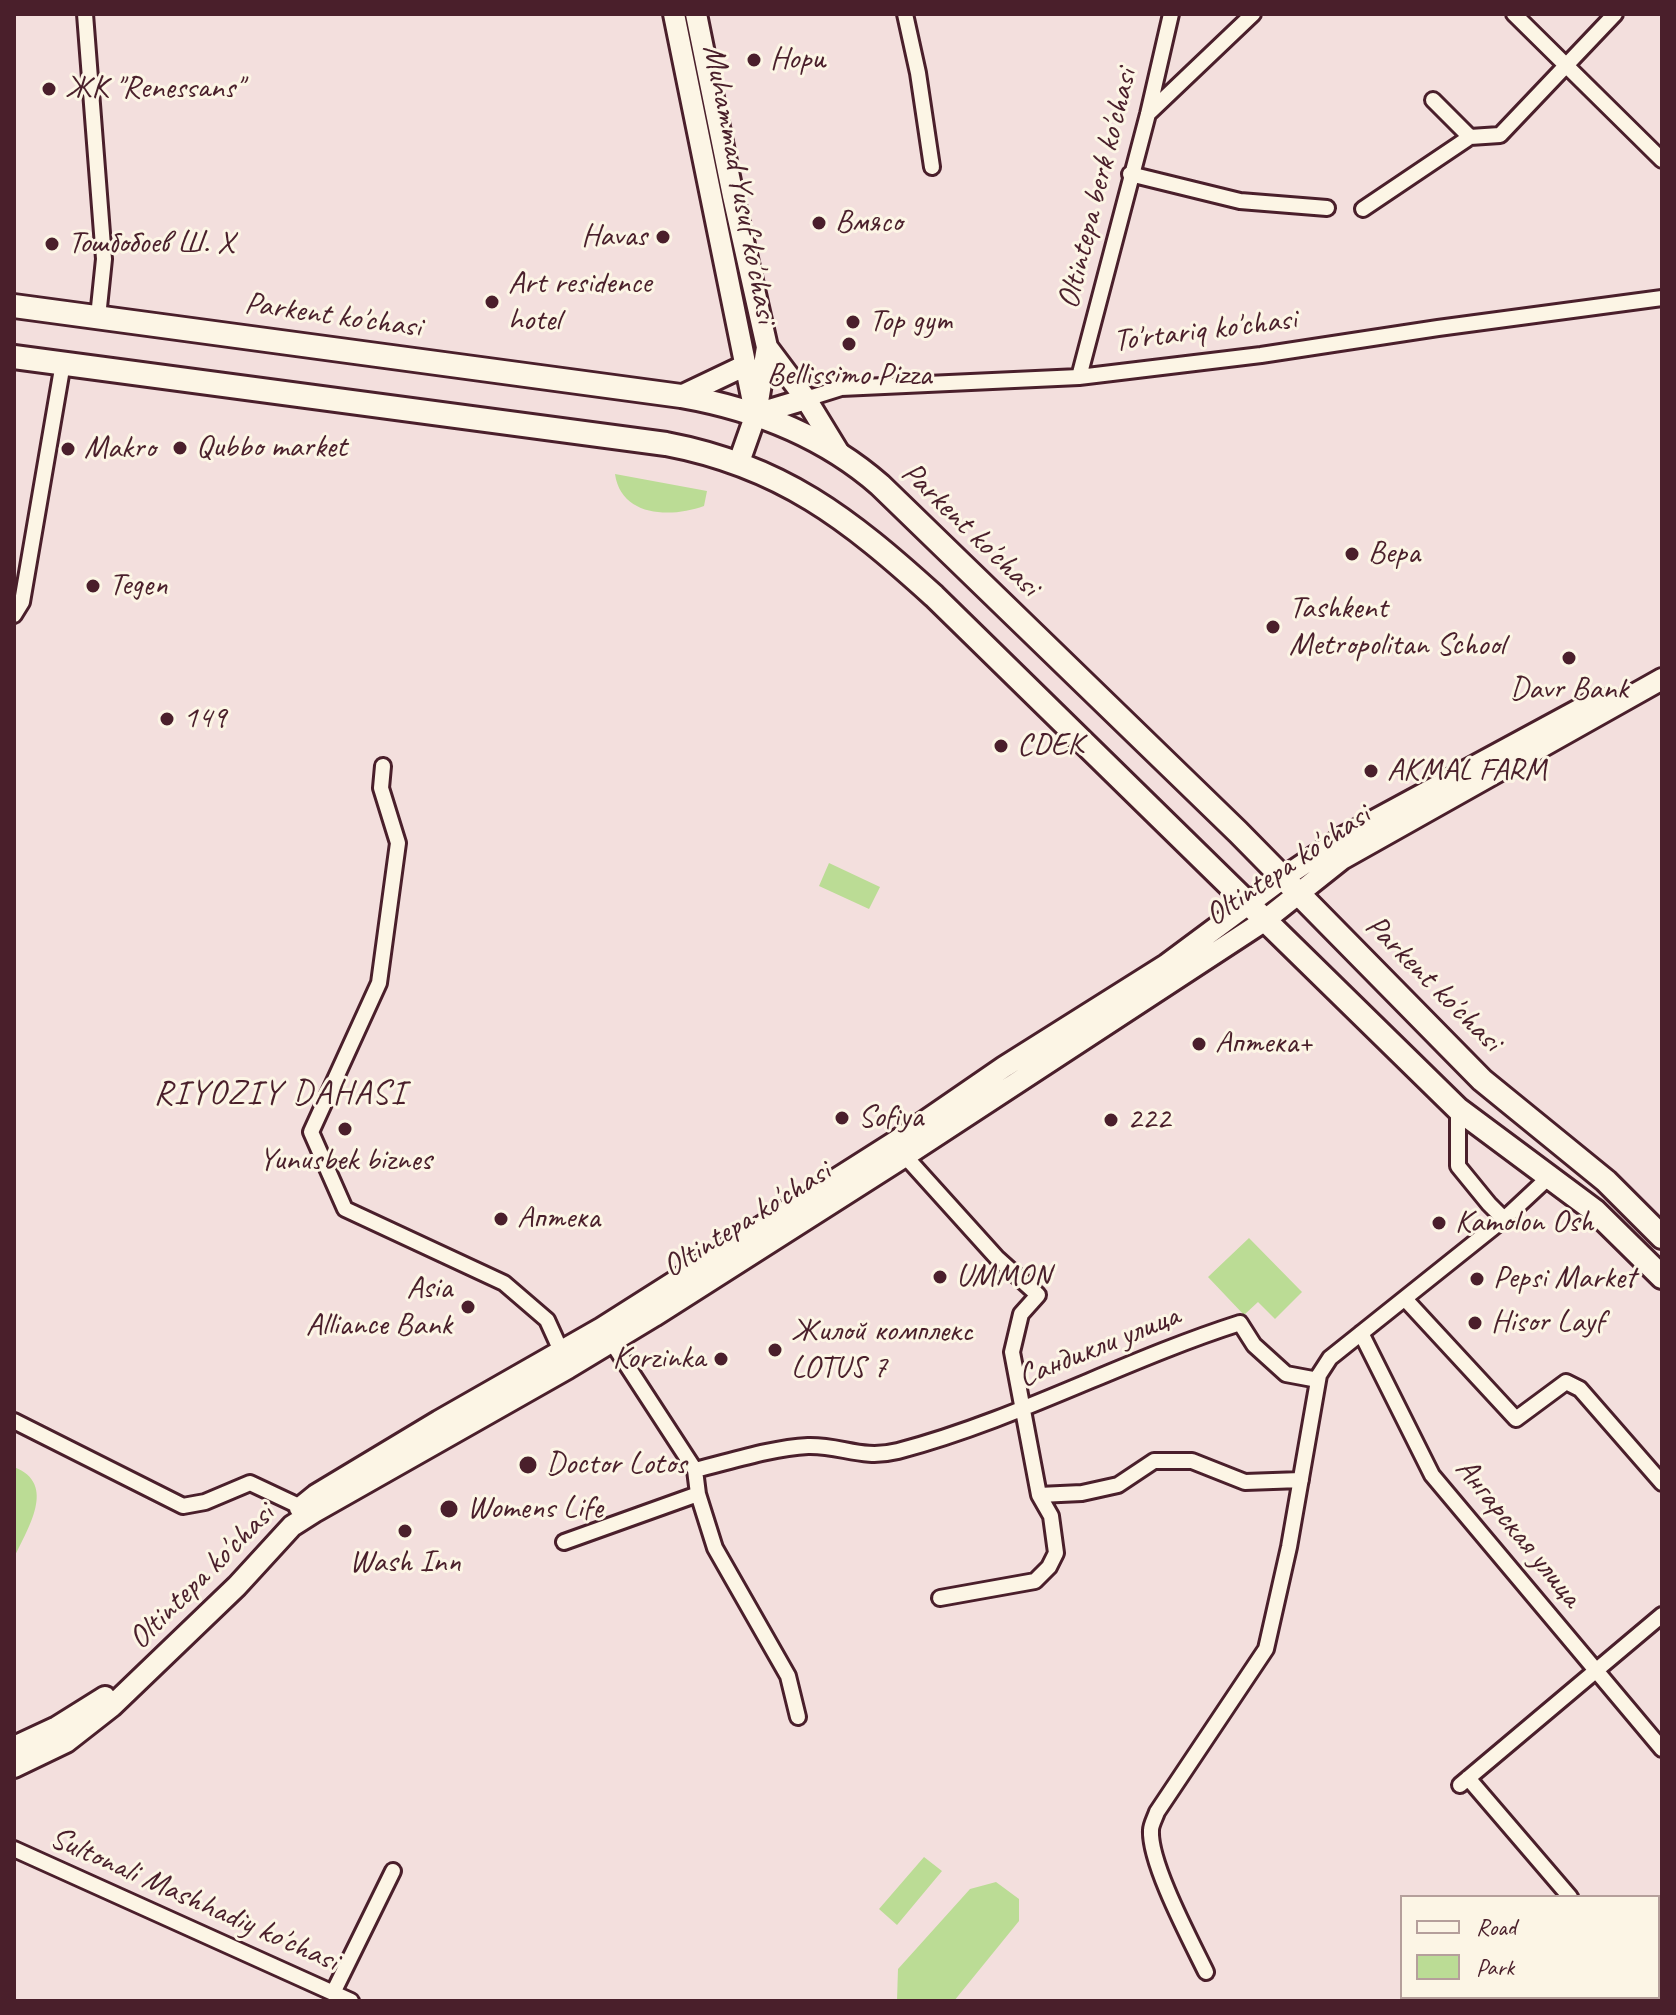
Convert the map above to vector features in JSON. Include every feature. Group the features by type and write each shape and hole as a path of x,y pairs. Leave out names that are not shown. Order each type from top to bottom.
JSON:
{"main road":[{"name":"Parkent ko'chasi","path":"14,306 681,396 756,414 799,431 839,453 880,485 1290,886 1482,1080 1606,1181 1662,1237"},
{"path":"14,357 666,444 739,462 813,499 858,529 983,642 1458,1109 1595,1211 1662,1277"}],"street":[{"path":"85,14 104,259 98,317"},
{"name":"Muhammad Yusuf ko'chasi","path":"674,14 756,414"},
{"name":"Muhammad Yusuf ko'chasi","path":"696,14 767,347 756,414 739,462"},
{"path":"905,14 918,73 932,167"},
{"name":"Oltintepa berk ko'chasi","path":"1079,377 1171,14"},
{"path":"1148,114 1253,14"},
{"path":"1514,14 1662,160"},
{"path":"1363,209 1470,137 1500,135 1615,14"},
{"path":"1433,100 1470,137"},
{"path":"1130,174 1240,201 1327,208"},
{"name":"To'rtariq ko'chasi","path":"756,414 841,388 1079,377 1261,355 1662,298"},
{"name":"Muhammad Yusuf ko'chasi","path":"767,347 806,399 839,453"},
{"path":"14,615 22,602 63,363"},
{"name":"Muhammad Yusuf ko'chasi","path":"681,396 744,366"},
{"name":"Oltintepa ko'chasi","path":"14,1747 74,1718 120,1685 241,1576 301,1507 316,1495 439,1421 611,1341 979,1096 1166,965 1247,904 1349,855 1558,730 1662,663"},
{"name":"Oltintepa ko'chasi","path":"1558,730 1662,679"},
{"path":"383,766 381,788 398,843 379,983 311,1132 345,1209 504,1283 547,1320 565,1360"},
{"name":"Oltintepa ko'chasi","path":"979,1096 1264,921 1290,886"},
{"path":"1458,1109 1458,1166 1504,1219"},
{"path":"900,1149 997,1258 1038,1295 1021,1314 1012,1352 1039,1495 1051,1516 1056,1553 1049,1567 1035,1581 940,1598"},
{"name":"Oltintepa ko'chasi","path":"14,1767 49,1752 83,1731 140,1680 292,1526 565,1360 900,1149"},
{"path":"1206,1972 1178,1916 1153,1851 1150,1829 1157,1812 1266,1649 1289,1547 1318,1380 1330,1358 1406,1300 1504,1219 1549,1177"},
{"path":"1406,1300 1516,1419 1566,1382 1580,1389 1662,1483"},
{"name":"Сандикли улица","path":"695,1470 806,1446 836,1448 866,1455 896,1451 967,1430 1188,1340 1240,1323 1254,1345 1286,1374 1318,1380"},
{"name":"Ангарская улица","path":"1361,1333 1432,1475 1662,1749"},
{"path":"611,1341 695,1470 698,1494 715,1548 788,1676 798,1717"},
{"path":"14,1421 183,1506 205,1502 250,1483 301,1507 292,1526"},
{"path":"1039,1495 1082,1493 1118,1485 1154,1461 1192,1461 1245,1482 1301,1480"},
{"path":"564,1542 698,1494"},
{"path":"1568,1895 1464,1782 1662,1615"},
{"name":"Sultonali Mashhadiy ko'chasi","path":"14,1849 351,2001"},
{"path":"333,1993 393,1871"}],"green space":[{"path":"615,474 707,491 704,506 677,512 649,511 627,499 619,488"},
{"path":"829,863 880,887 869,909 819,886"},
{"path":"1249,1238 1302,1292 1275,1319 1258,1302 1244,1315 1208,1277"},
{"path":"14,1467 27,1475 34,1484 37,1496 31,1521 14,1558"},
{"path":"924,1857 942,1871 897,1925 879,1909"},
{"path":"996,1882 1019,1899 1019,1921 954,2001 897,2001 898,1969 970,1889"}],"place":[{"name":"Нори","path":"754,60"},
{"name":"ЖК \"Renessans\"","path":"49,89"},
{"name":"Вмясо","path":"819,223"},
{"name":"Havas","path":"663,237"},
{"name":"Тошбобоев Ш. Х","path":"52,244"},
{"name":"Art residence hotel","path":"492,302"},
{"name":"Top gym","path":"853,322"},
{"name":"Bellissimo Pizza","path":"849,344"},
{"name":"Qubbo market","path":"180,448"},
{"name":"Makro","path":"68,449"},
{"name":"Вера","path":"1352,554"},
{"name":"Tegen","path":"93,586"},
{"name":"Tashkent Metropolitan School","path":"1273,627"},
{"name":"Davr Bank","path":"1569,658"},
{"name":"149","path":"167,719"},
{"name":"CDEK","path":"1001,746"},
{"name":"AKMAL FARM","path":"1371,771"},
{"name":"Аптека+","path":"1199,1044"},
{"name":"Sofiya","path":"842,1118"},
{"name":"222","path":"1111,1120"},
{"name":"Yunusbek biznes","path":"345,1129"},
{"name":"Аптека","path":"501,1219"},
{"name":"Kamolon Osh","path":"1439,1223"},
{"name":"UMMON","path":"940,1277"},
{"name":"Pepsi Market","path":"1477,1279"},
{"name":"Asia Alliance Bank","path":"468,1307"},
{"name":"Hisor Layf","path":"1475,1323"},
{"name":"Жилой комплекс LOTUS 7","path":"775,1350"},
{"name":"Korzinka","path":"721,1359"},
{"name":"Doctor Lotos","path":"528,1465"},
{"name":"Womens Life","path":"449,1509"},
{"name":"Wash Inn","path":"405,1531"}],"district":[{"name":"RIYOZIY DAHASI","path":"280,1094"}]}
